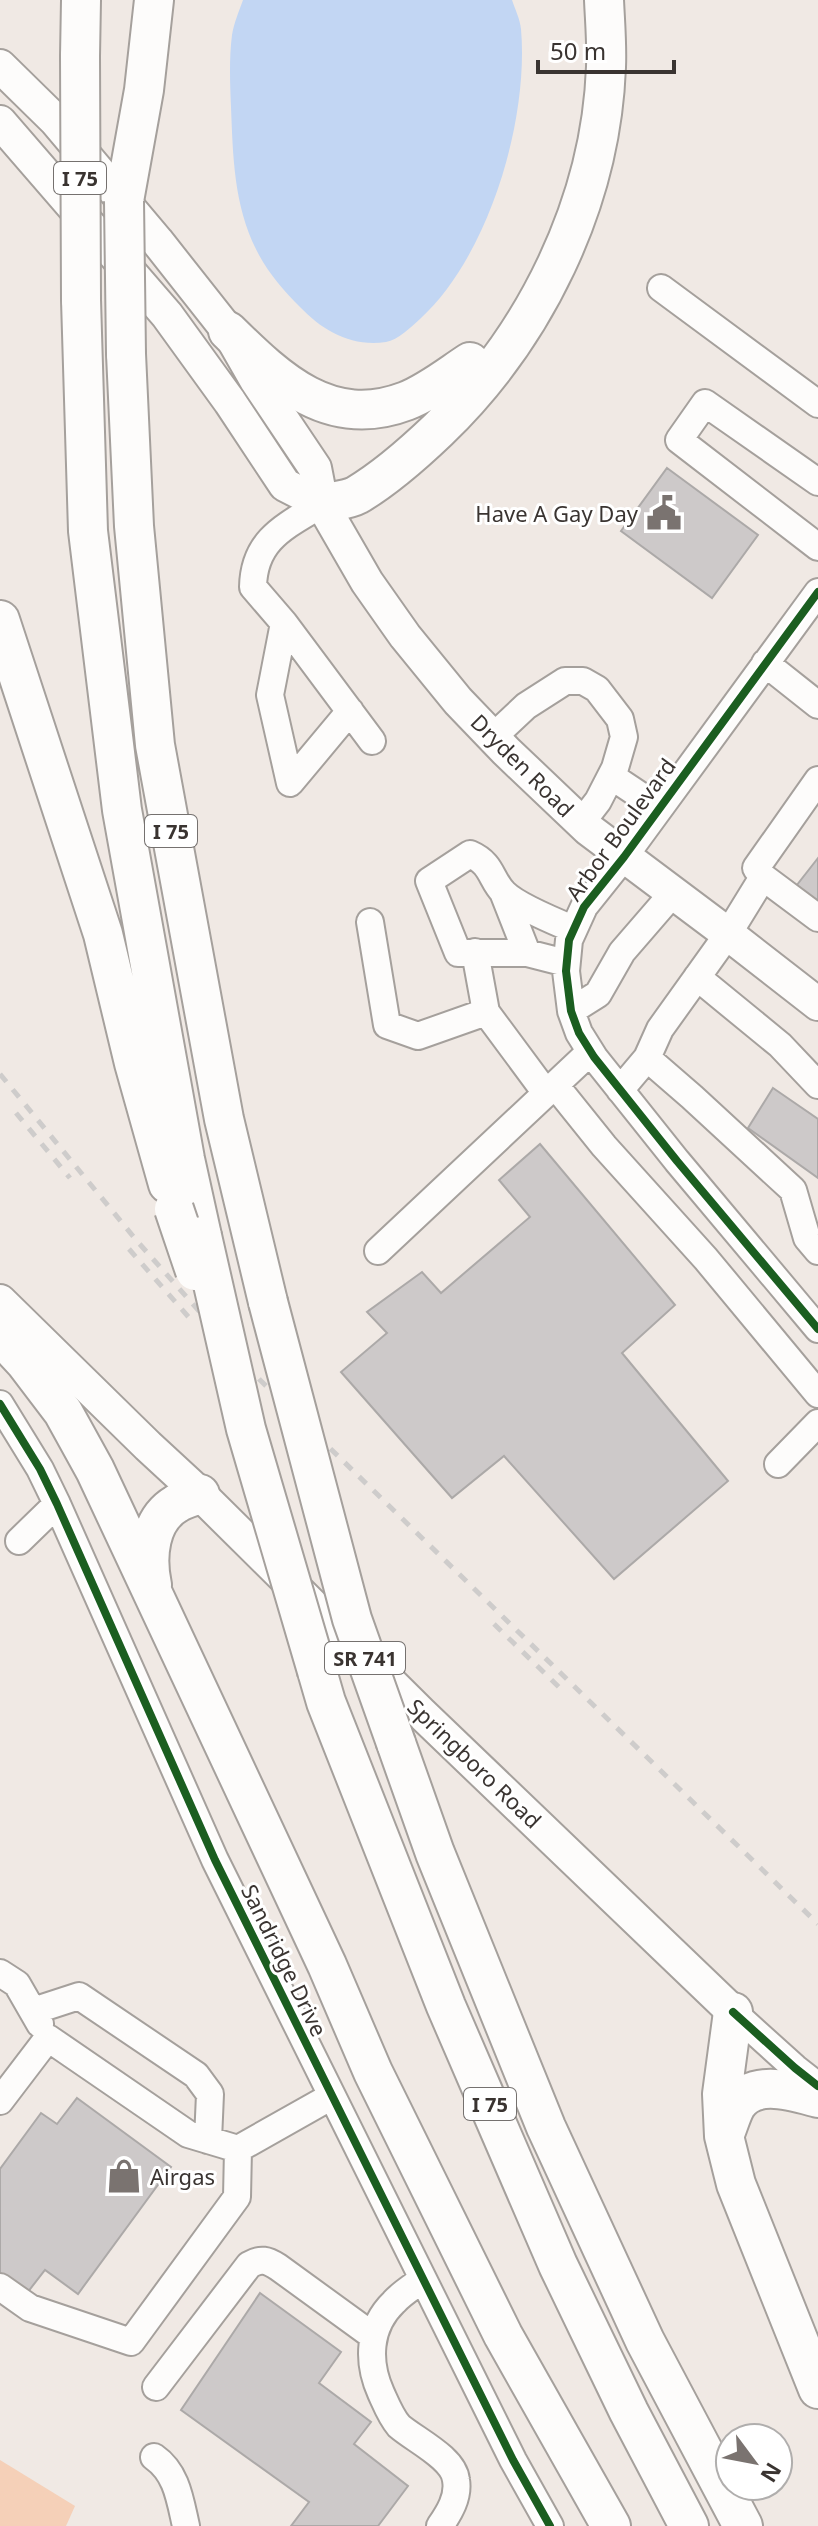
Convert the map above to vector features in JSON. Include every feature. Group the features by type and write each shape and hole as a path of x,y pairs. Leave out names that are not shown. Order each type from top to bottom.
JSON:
{"highway":[{"name":"I 75","path":"81,0 81,300 88,531 122,810 185,1159 246,1429 326,1702 446,2006 558,2265 629,2412 689,2526"},
{"path":"126,0 130,116"},
{"path":"130,116 144,90 154,0"},
{"path":"322,504 343,479 411,431 500,325 558,204 574,150 584,75 583,23 579,0"},
{"path":"322,504 355,496 419,448 459,410 496,365 531,314 554,270 591,169 606,68 604,0"},
{"name":"I 75","path":"130,116 124,201 126,354 134,526 155,745 224,1119 268,1302 352,1619 435,1853 546,2127 645,2341 743,2526"},
{"path":"228,331 284,383 309,398 337,407 378,410 409,400 470,362"},
{"path":"0,620 103,934 174,1209 246,1429"},
{"path":"0,1335 63,1412 95,1470 327,1965 373,2072 503,2335 611,2526"},
{"path":"157,1604 148,1562 153,1533 160,1517 175,1504 200,1494"},
{"path":"733,2012 722,2094 724,2136 736,2184 818,2389"},
{"path":"724,2136 737,2104 755,2090 786,2090 818,2098"}],"main road":[{"name":"Dryden Road","path":"0,66 55,120 228,331 256,380 315,468 322,504 367,582 405,636 458,701 581,823 818,1004"},
{"path":"0,122 167,315 285,485 322,504"},
{"name":"Springboro Road","path":"0,1301 421,1713 733,2012"}],"street":[{"path":"661,288 818,404"},
{"path":"818,482 705,403 679,440 818,547"},
{"path":"322,504 269,540 253,570 253,587 284,623 372,741"},
{"name":"Arbor Boulevard","path":"818,592 584,907 569,940 566,963 571,1011 590,1052 818,1329"},
{"path":"284,623 270,695 290,783 350,711"},
{"path":"765,663 818,705"},
{"path":"493,737 526,706 565,681 583,681 597,689 620,719 624,737 611,776 598,801 581,823"},
{"path":"611,776 659,808"},
{"path":"818,780 756,868 763,877 818,918"},
{"path":"527,953 503,892 491,870 477,857 470,854 429,881 458,953 527,953 566,963"},
{"path":"620,1090 647,1058 660,1029 728,934 763,877"},
{"path":"503,892 547,918 573,929"},
{"path":"571,1011 598,994 622,952 673,893"},
{"path":"370,922 387,1025 418,1036 486,1012"},
{"path":"475,952 486,1012 551,1089 706,1259 818,1394"},
{"path":"697,977 815,1075"},
{"path":"378,1251 590,1052"},
{"path":"647,1058 793,1190 807,1238 818,1251"},
{"name":"Sandridge Drive","path":"0,1404 57,1504 188,1803 513,2460 537,2519"},
{"path":"778,1464 818,1423"},
{"path":"19,1541 57,1504"},
{"path":"0,1973 17,1984 48,2038 188,2134 238,2149 332,2096"},
{"path":"33,2011 79,1996 196,2075 210,2094 208,2140"},
{"name":"Springboro Road","path":"733,2012 818,2086"},
{"path":"0,2101 48,2038"},
{"path":"0,2287 30,2308 131,2342 237,2197 238,2149"},
{"path":"156,2387 249,2265 259,2259 278,2267 373,2336"},
{"path":"423,2279 394,2302 381,2318 373,2336 373,2367 377,2384 397,2424 454,2471 457,2481 454,2500 440,2526"},
{"path":"154,2457 165,2464 172,2475 186,2526"}],"shaded area":[{"path":"0,2460 75,2506 66,2526 0,2526"}],"water":[{"path":"243,0 512,0 520,25 522,65 511,144 499,184 466,260 444,292 416,322 391,341 361,342 338,335 318,323 278,282 251,238 236,183 230,89 232,35"}],"building":[{"path":"667,468 758,535 712,598 621,531"},
{"path":"818,858 818,907 793,890"},
{"path":"773,1088 818,1119 818,1178 748,1128"},
{"path":"540,1144 675,1305 622,1353 728,1481 614,1579 504,1456 452,1498 341,1372 387,1333 367,1312 422,1272 441,1293 530,1217 499,1180"},
{"path":"77,2098 171,2167 78,2294 45,2270 27,2293 0,2273 0,2169 41,2113 57,2124"},
{"path":"260,2293 341,2352 319,2383 371,2422 354,2444 408,2486 378,2526 291,2526 309,2502 181,2410"}],"railway":[{"path":"0,1074 137,1241 260,1380 818,1924"},
{"path":"16,1113 70,1178"},
{"path":"129,1249 192,1321"},
{"path":"494,1624 563,1691"}],"cycle path":[{"path":"818,592 584,907 569,940 566,971 571,1011 579,1033 594,1057 818,1329"},
{"path":"0,1404 40,1469 57,1504 215,1860 513,2460 550,2526"},
{"path":"733,2012 818,2086"}],"place":[{"name":"Have A Gay Day","path":"664,513"},
{"name":"Airgas","path":"124,2176"}]}
